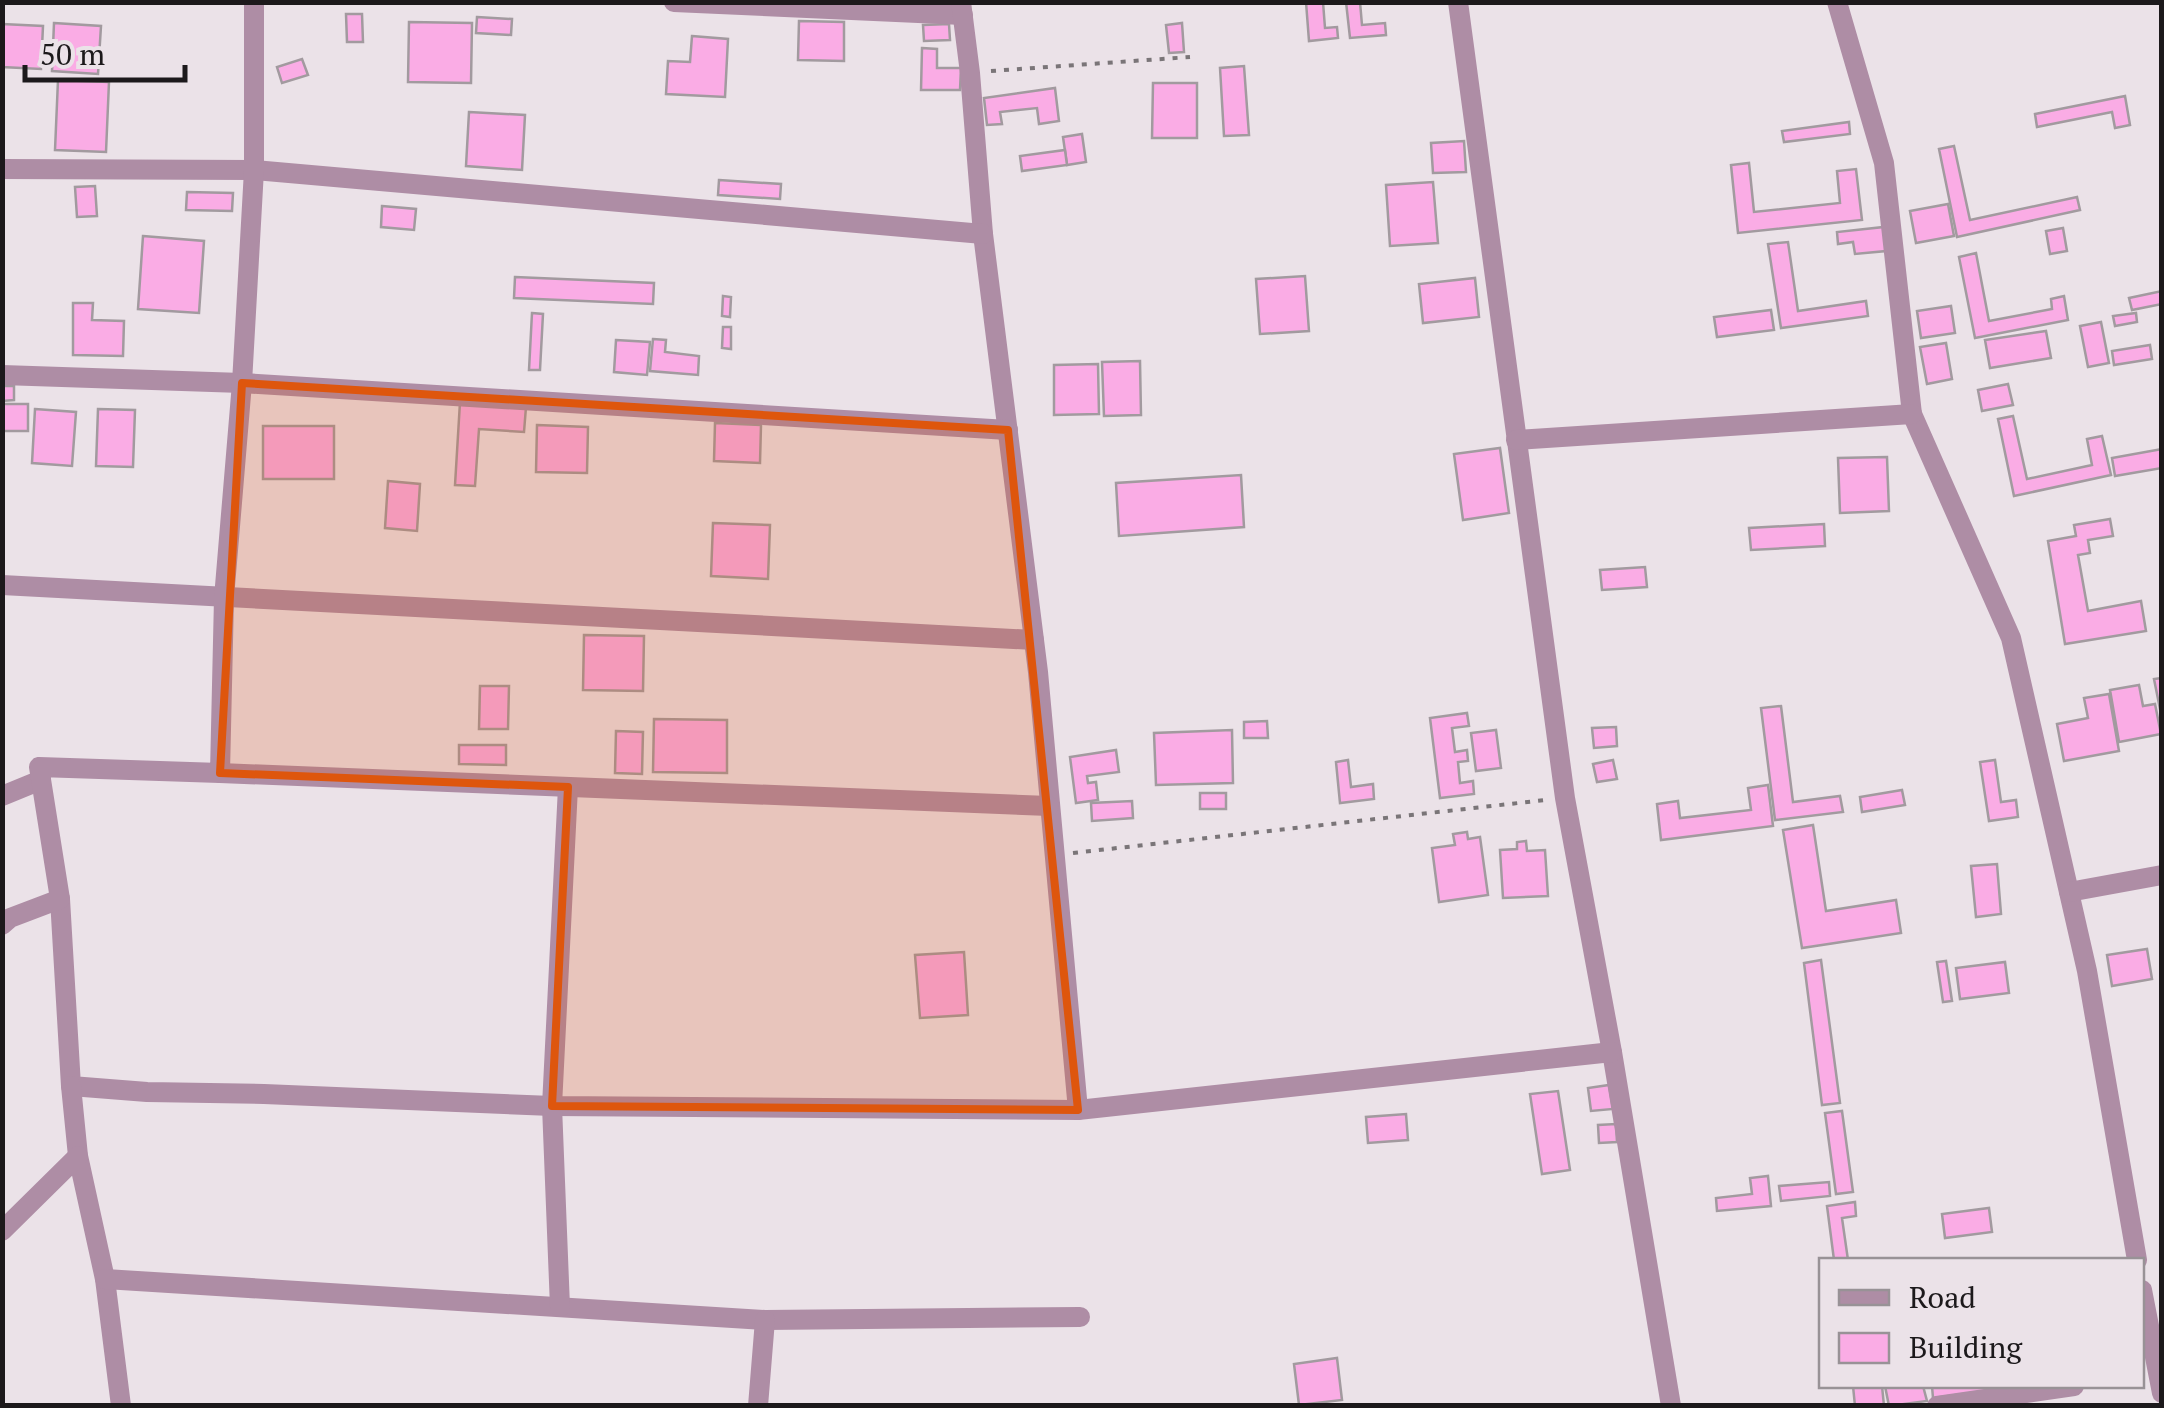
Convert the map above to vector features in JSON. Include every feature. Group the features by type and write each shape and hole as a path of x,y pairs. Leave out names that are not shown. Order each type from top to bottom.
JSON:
{"street":[{"path":"220,773 224,598 254,170 254,2"},
{"path":"674,2 962,9 983,234 1034,640 1078,1110"},
{"path":"1458,2 1565,798 1671,1406"},
{"path":"1838,2 1884,162 1912,414 2011,638 2088,971 2136,1258"},
{"path":"2,169 254,170 983,234"},
{"path":"2,376 242,384 1008,430"},
{"path":"1516,440 1912,414"},
{"path":"2,585 1034,640"},
{"path":"118,1403 105,1280 78,1156 60,899 39,767 1049,806"},
{"path":"2,796 41,780"},
{"path":"560,1308 552,1106 568,786"},
{"path":"2069,892 2162,874"},
{"path":"2,926 10,918 60,899"},
{"path":"71,1086 552,1106 1078,1110 1612,1052"},
{"path":"2,1231 78,1156"},
{"path":"105,1280 765,1320 1080,1317"},
{"path":"2144,1307 2153,1381"},
{"path":"758,1406 765,1320"},
{"path":"1937,1406 2060,1388"}],"path":[{"path":"970,73 1190,57"},
{"path":"1053,856 1565,798"}],"highlighted area":[{"path":"242,383 1008,430 1078,1110 552,1106 568,787 220,773"}],"building":[{"path":"1306,2 1323,2 1325,28 1337,27 1338,38 1309,41"},
{"path":"1346,2 1360,2 1362,25 1385,23 1386,35 1350,38"},
{"path":"346,14 362,14 363,42 347,42"},
{"path":"477,17 512,19 511,35 476,33"},
{"path":"799,21 844,22 844,61 798,60"},
{"path":"409,22 472,23 471,83 408,82"},
{"path":"54,23 101,26 98,74 52,71"},
{"path":"1182,23 1184,52 1169,53 1166,25"},
{"path":"2,24 43,26 41,69 2,67"},
{"path":"949,24 950,40 924,41 923,25"},
{"path":"692,36 728,39 725,97 666,94 668,61 690,62"},
{"path":"922,48 937,49 937,68 961,68 960,90 921,90"},
{"path":"302,59 308,75 282,83 277,67"},
{"path":"1244,66 1249,135 1224,136 1220,68"},
{"path":"58,80 109,82 106,152 55,150"},
{"path":"1153,83 1197,83 1197,138 1152,138"},
{"path":"1055,88 1059,121 1039,124 1037,108 1000,112 1002,124 987,125 984,98"},
{"path":"2125,96 2130,125 2115,128 2112,112 2037,127 2035,114"},
{"path":"469,112 525,115 522,170 466,166"},
{"path":"1849,122 1850,134 1784,142 1782,131"},
{"path":"1082,134 1086,162 1067,165 1063,137"},
{"path":"1464,141 1466,172 1433,173 1431,143"},
{"path":"1954,146 1970,220 2077,197 2080,210 1957,237 1939,149"},
{"path":"1065,150 1067,165 1022,171 1020,156"},
{"path":"1749,163 1754,212 1840,203 1837,171 1856,169 1862,220 1738,233 1731,165"},
{"path":"719,180 781,184 780,199 718,195"},
{"path":"1433,182 1438,243 1390,246 1386,185"},
{"path":"95,186 97,216 77,217 75,187"},
{"path":"187,192 233,193 232,211 186,210"},
{"path":"1948,204 1954,236 1916,243 1910,211"},
{"path":"382,206 416,209 414,230 381,227"},
{"path":"1884,227 1886,251 1855,254 1853,242 1838,244 1837,232"},
{"path":"2063,228 2067,251 2050,254 2046,231"},
{"path":"143,236 204,241 199,313 138,309"},
{"path":"1788,242 1798,311 1866,301 1868,316 1781,328 1768,244"},
{"path":"1976,253 1989,321 2052,309 2051,299 2064,296 2068,320 1975,338 1959,257"},
{"path":"1305,276 1309,331 1260,334 1256,279"},
{"path":"515,277 654,283 653,304 514,298"},
{"path":"1475,278 1479,317 1423,323 1419,284"},
{"path":"2162,291 2162,304 2132,310 2129,298"},
{"path":"723,296 731,297 730,317 722,316"},
{"path":"73,303 93,303 92,320 124,321 123,356 73,355"},
{"path":"1951,306 1955,333 1921,338 1917,311"},
{"path":"1771,310 1774,330 1717,337 1714,317"},
{"path":"532,313 543,314 540,370 529,370"},
{"path":"2136,313 2137,322 2115,326 2113,316"},
{"path":"2101,322 2109,363 2088,367 2080,326"},
{"path":"723,327 731,327 731,349 722,348"},
{"path":"2046,331 2051,358 1990,368 1985,340"},
{"path":"653,339 666,340 665,352 699,356 698,375 650,371"},
{"path":"616,340 650,342 647,375 614,372"},
{"path":"1946,343 1952,379 1927,384 1920,347"},
{"path":"2150,345 2152,359 2114,365 2112,351"},
{"path":"1140,361 1141,415 1104,416 1102,362"},
{"path":"1098,364 1099,414 1054,415 1054,365"},
{"path":"2008,384 2013,405 1982,411 1978,390"},
{"path":"2,386 14,386 14,400 2,401"},
{"path":"460,402 526,407 524,432 479,429 475,486 455,485"},
{"path":"2,404 28,404 28,431 2,431"},
{"path":"35,409 76,412 72,466 32,463"},
{"path":"98,409 135,410 133,467 96,466"},
{"path":"2013,416 2027,479 2092,465 2087,439 2102,436 2111,475 2014,496 1998,419"},
{"path":"715,423 761,425 760,463 714,461"},
{"path":"537,425 588,427 587,473 536,472"},
{"path":"263,426 334,426 334,479 263,479"},
{"path":"1500,448 1509,513 1463,520 1454,454"},
{"path":"2162,449 2162,468 2115,476 2112,458"},
{"path":"1887,457 1889,511 1840,513 1838,458"},
{"path":"1241,475 1244,527 1119,536 1116,483"},
{"path":"388,481 420,484 417,531 385,528"},
{"path":"2110,519 2113,536 2088,540 2090,553 2078,555 2088,611 2141,601 2146,631 2065,644 2048,541 2076,536 2074,525"},
{"path":"713,523 770,525 768,579 711,576"},
{"path":"1824,524 1825,546 1751,550 1749,528"},
{"path":"1645,567 1647,587 1602,590 1600,570"},
{"path":"584,635 644,636 643,691 583,690"},
{"path":"2162,678 2162,719 2154,679"},
{"path":"2139,685 2143,706 2155,704 2161,734 2119,742 2110,690"},
{"path":"480,686 509,686 508,729 479,729"},
{"path":"2109,694 2119,751 2064,761 2057,724 2088,718 2084,698"},
{"path":"1781,706 1793,802 1840,796 1843,812 1775,820 1761,708"},
{"path":"1467,713 1469,726 1452,728 1455,752 1467,750 1468,761 1458,762 1460,783 1473,781 1474,794 1440,798 1430,718"},
{"path":"654,719 727,720 727,773 653,772"},
{"path":"1267,721 1268,738 1244,738 1244,722"},
{"path":"1616,727 1617,746 1594,748 1592,728"},
{"path":"1232,730 1233,783 1156,785 1154,733"},
{"path":"1496,730 1501,768 1476,771 1471,733"},
{"path":"616,731 643,732 642,774 615,773"},
{"path":"459,745 506,745 506,765 459,764"},
{"path":"1116,750 1119,772 1087,776 1088,783 1096,782 1098,800 1076,803 1070,757"},
{"path":"1348,760 1351,787 1373,784 1374,799 1340,803 1336,762"},
{"path":"1613,760 1617,779 1597,782 1593,764"},
{"path":"1995,760 2001,802 2016,800 2018,817 1989,821 1980,762"},
{"path":"1768,785 1773,826 1661,840 1657,804 1678,801 1680,818 1751,810 1748,788"},
{"path":"1902,790 1905,805 1862,812 1860,797"},
{"path":"1200,793 1226,793 1226,809 1200,809"},
{"path":"1132,801 1133,818 1092,821 1091,803"},
{"path":"1813,825 1826,911 1896,900 1901,933 1802,948 1783,830"},
{"path":"1467,832 1468,839 1480,837 1488,895 1439,902 1432,848 1455,845 1453,834"},
{"path":"1526,841 1527,851 1545,850 1548,896 1503,898 1500,850 1517,849 1517,842"},
{"path":"1997,864 2001,914 1976,917 1971,866"},
{"path":"2147,949 2152,979 2112,986 2107,955"},
{"path":"964,952 968,1015 920,1018 915,955"},
{"path":"1821,960 1840,1103 1822,1105 1804,963"},
{"path":"1946,961 1952,1001 1943,1002 1937,962"},
{"path":"2005,962 2009,993 1960,999 1956,968"},
{"path":"1609,1085 1613,1109 1591,1111 1588,1088"},
{"path":"1558,1091 1570,1170 1542,1174 1530,1094"},
{"path":"1842,1111 1853,1192 1836,1194 1825,1113"},
{"path":"1406,1114 1408,1140 1368,1143 1366,1117"},
{"path":"1616,1124 1617,1142 1599,1143 1598,1125"},
{"path":"1768,1176 1771,1206 1717,1211 1716,1198 1752,1194 1750,1178"},
{"path":"1829,1182 1830,1196 1781,1201 1779,1186"},
{"path":"1855,1202 1856,1216 1842,1218 1848,1258 1834,1258 1827,1206"},
{"path":"1989,1208 1992,1232 1945,1238 1942,1214"},
{"path":"1337,1358 1342,1400 1299,1405 1294,1364"},
{"path":"1853,1388 1882,1388 1884,1406 1855,1406"},
{"path":"1885,1388 1924,1388 1927,1401 1889,1406"},
{"path":"1932,1388 1986,1388 1986,1391 1933,1398"}]}
